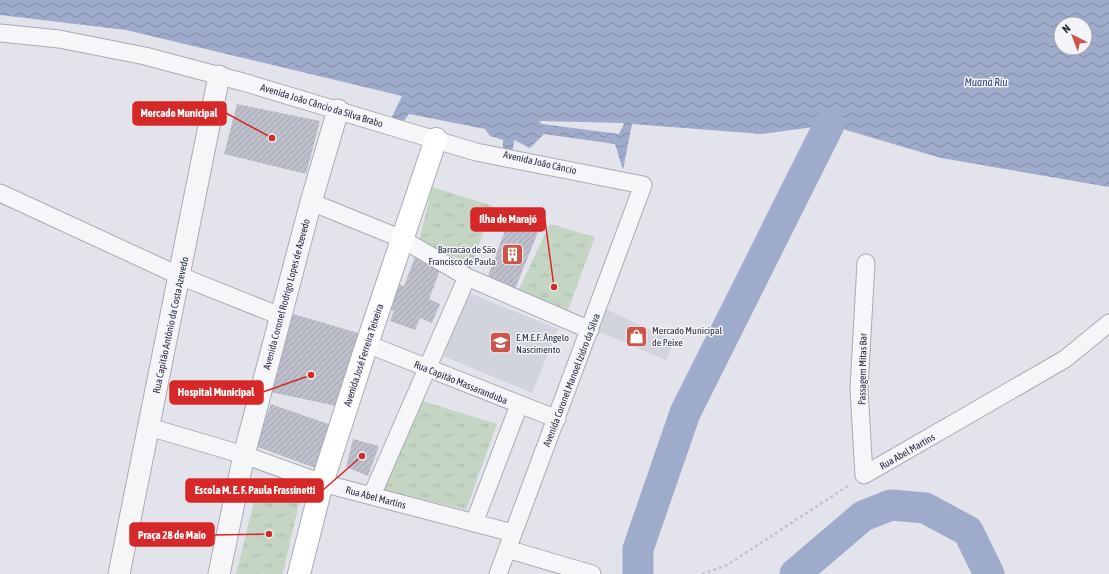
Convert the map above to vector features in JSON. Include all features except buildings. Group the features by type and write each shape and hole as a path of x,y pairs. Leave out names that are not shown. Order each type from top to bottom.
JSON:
{"main road":[{"name":"Avenida José Ferreira Teixeira","path":"299,574 322,483 366,344 436,139"}],"street":[{"name":"Avenida João Câncio da Silva Brabo","path":"0,33 67,41 145,56 220,76 436,139"},
{"name":"Rua Capitão Antônio da Costa Azevedo","path":"119,574 220,76"},
{"name":"Avenida Coronel Rodrigo Lopes de Azevedo","path":"219,574 244,455 311,202 338,110"},
{"name":"Avenida João Câncio","path":"436,139 643,185"},
{"name":"Avenida Coronel Manoel Izidro da Silva","path":"498,574 643,185"},
{"path":"0,193 180,276 280,316"},
{"path":"311,202 402,239 467,277 590,330"},
{"name":"Passagem Mitas Bar","path":"864,475 860,389 866,263"},
{"path":"372,496 467,277"},
{"name":"Rua Abel Martins","path":"864,475 1065,359 1109,323"},
{"name":"Rua Capitão Massaranduba","path":"366,344 557,419"},
{"path":"474,523 519,405"},
{"name":"Rua Abel Martins","path":"149,427 244,455 322,483 513,533"},
{"path":"507,549 592,574"}],"path":[{"path":"702,574 727,565 864,475"}],"shaded area":[{"name":"E.M.E.F. Ângelo Nascimento","path":"469,293 558,329 532,393 443,356"},
{"name":"Mercado Municipal de Peixe","path":"604,308 674,341 666,360 597,331"}],"green space":[{"path":"432,187 493,206 467,277 469,263 419,242"},
{"path":"550,224 595,237 568,310 518,291"},
{"path":"413,398 497,424 466,510 380,489"},
{"path":"260,478 301,494 283,574 236,574"}],"water":[{"name":"Muaná Riu","path":"0,0 1109,0 1109,187 941,158 829,125 762,134 632,124 623,170 615,144 544,134 530,148 514,140 512,156 503,150 503,140 490,136 485,129 409,114 400,126 390,121 402,96 126,30 0,15","holes":["539,121 624,124 619,134 542,124"]}],"waterway":[{"path":"638,574 638,549 685,413 829,125"},
{"path":"795,574 863,516 891,505 925,508 968,531 989,574"}],"place":[{"name":"Mercado Municipal","path":"272,138"},
{"name":"Barracão de São Francisco de Paula","path":"512,255"},
{"name":"Ilha de Marajó","path":"554,287"},
{"name":"Mercado Municipal de Peixe","path":"636,336"},
{"name":"E.M.E.F. Ângelo Nascimento","path":"500,343"},
{"name":"Hospital Municipal","path":"311,375"},
{"name":"Escola M. E. F. Paula Frassinetti","path":"362,456"},
{"name":"Praça 28 de Maio","path":"269,534"}]}
